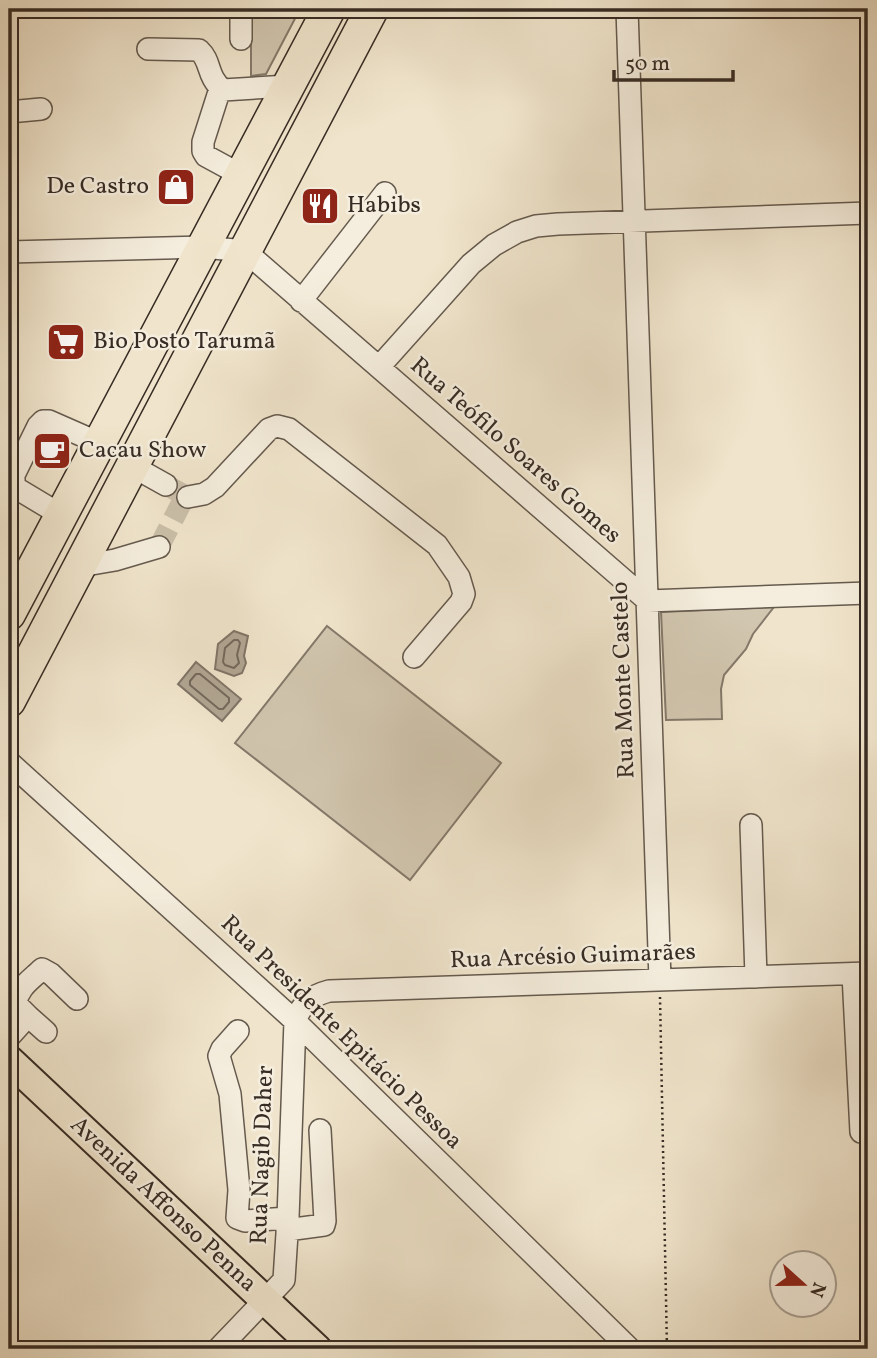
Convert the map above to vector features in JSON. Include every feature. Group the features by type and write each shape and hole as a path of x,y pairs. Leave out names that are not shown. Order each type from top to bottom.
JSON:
{"highway":[{"path":"9,614 329,9"},
{"path":"9,701 372,9"}],"main road":[{"name":"Avenida Affonso Penna","path":"9,1060 317,1349"}],"street":[{"path":"241,9 241,39"},
{"name":"Rua Monte Castelo","path":"627,9 660,980"},
{"path":"148,49 199,50 204,54 215,84 223,90 288,86"},
{"path":"223,90 218,95 203,142 203,151 206,156 241,175"},
{"path":"9,112 41,109"},
{"path":"302,301 385,193"},
{"path":"379,368 471,264 517,232 536,226 558,224 868,213"},
{"path":"9,252 203,247 245,251"},
{"name":"Rua Teófilo Soares Gomes","path":"245,251 648,601"},
{"path":"61,515 16,488 14,482 14,475 38,426 43,421 49,421 99,443"},
{"path":"188,497 204,495 215,487 270,429 277,426 289,429 437,545 459,577 464,594 461,603 414,657"},
{"path":"132,466 166,485"},
{"path":"80,566 115,560 159,547"},
{"path":"648,601 868,593"},
{"name":"Rua Presidente Epitácio Pessoa","path":"9,762 295,1021 630,1349"},
{"path":"751,825 756,977"},
{"path":"46,1032 16,1004 17,996 25,985 43,970 51,974 77,999"},
{"path":"861,973 861,1132 868,1132"},
{"name":"Rua Arcésio Guimarães","path":"295,1021 307,1000 329,991 861,973"},
{"path":"9,1037 29,1016"},
{"name":"Rua Nagib Daher","path":"218,1349 284,1280 295,1021"},
{"path":"238,1031 219,1056 230,1094 239,1190 237,1218 244,1221 324,1226 320,1130"}],"path":[{"path":"660,980 667,1349"}],"shaded area":[{"path":"251,9 300,9 266,74 251,76"},
{"path":"774,607 753,634 746,649 724,675 721,689 722,719 666,720 661,612"},
{"path":"327,626 501,763 410,880 235,743"}],"water":[{"path":"234,631 248,636 244,656 246,663 242,673 234,676 215,669 218,644"},
{"path":"196,662 241,699 222,721 178,684"}],"tunnel":[{"path":"159,547 182,502 188,497 166,485"}],"place":[{"name":"De Castro","path":"176,187"},
{"name":"Habibs","path":"320,206"},
{"name":"Bio Posto Tarumã","path":"66,342"},
{"name":"Cacau Show","path":"52,451"}]}
